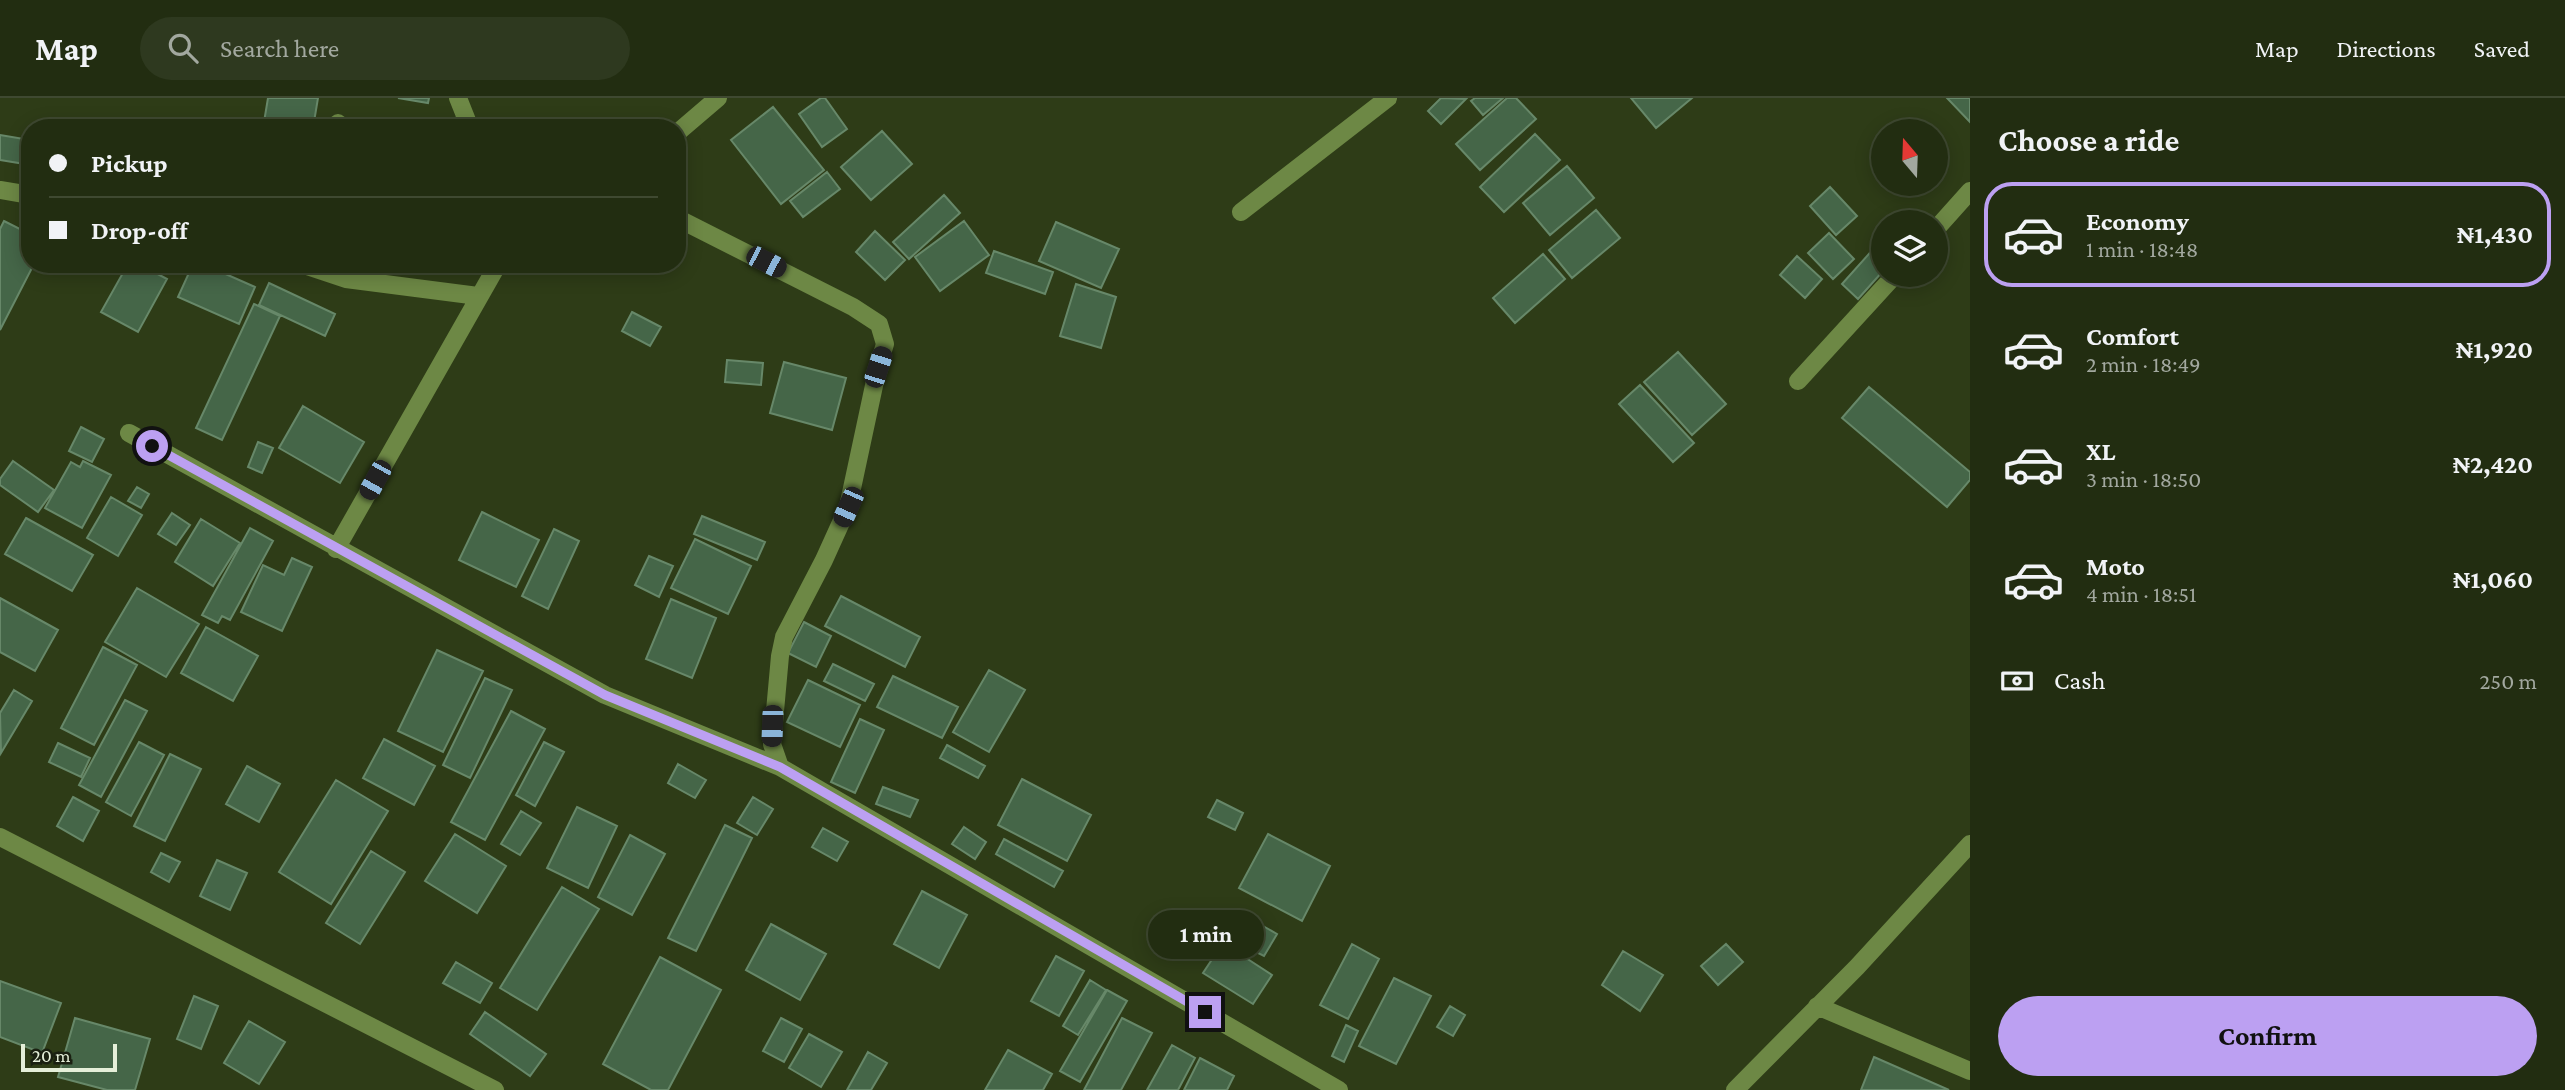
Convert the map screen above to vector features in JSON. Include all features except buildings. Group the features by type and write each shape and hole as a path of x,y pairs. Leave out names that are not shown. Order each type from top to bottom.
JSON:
{"street":[{"path":"458,98 466,119"},
{"path":"686,125 718,98"},
{"path":"1241,212 1388,98"},
{"path":"0,190 21,194"},
{"path":"1948,216 1970,191"},
{"path":"686,223 853,307 879,324 885,344 848,507 784,637 772,744 780,767"},
{"path":"328,273 346,279 478,296"},
{"path":"336,549 492,273"},
{"path":"1798,381 1884,287"},
{"path":"129,433 605,695 780,767 1339,1090"},
{"path":"0,837 495,1090"},
{"path":"1735,1090 1857,967 1970,844"},
{"path":"1817,1006 1970,1071"}],"route":[{"path":"152,446 605,695 780,767 1205,1012"}]}
